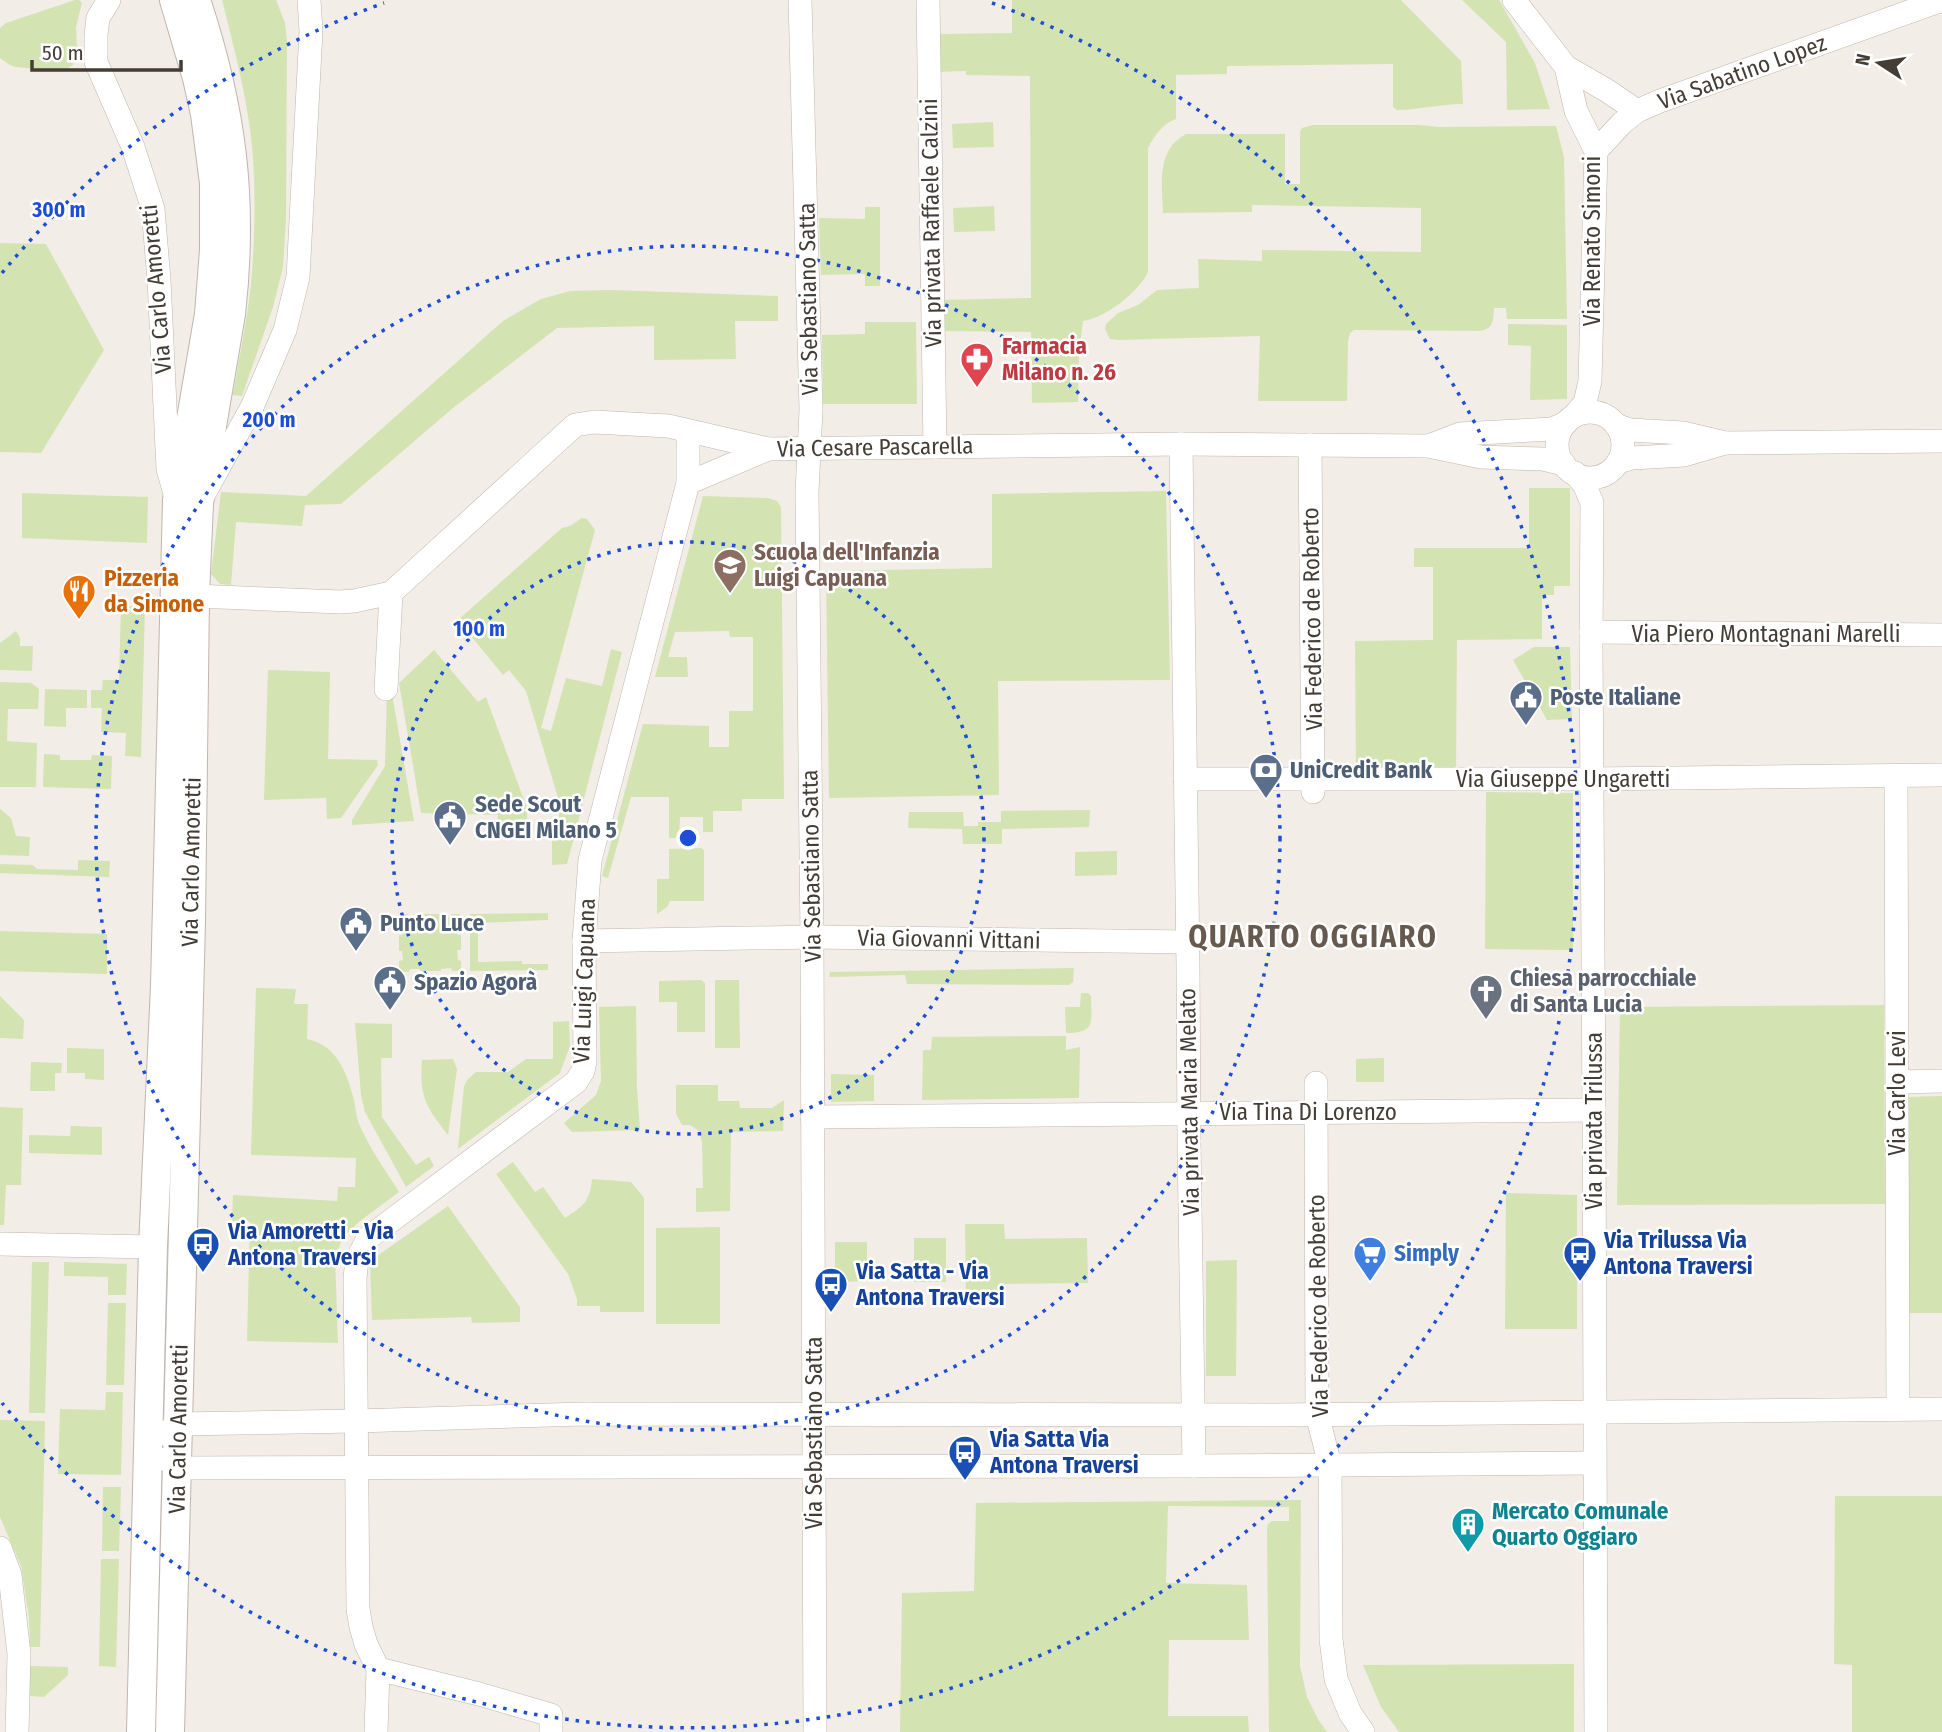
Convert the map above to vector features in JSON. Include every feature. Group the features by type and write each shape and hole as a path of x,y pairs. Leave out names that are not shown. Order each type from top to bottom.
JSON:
{"street":[{"name":"Via Carlo Amoretti","path":"109,0 98,18 96,62 133,146 153,209 168,469 188,502"},
{"name":"Via Carlo Amoretti","path":"141,1732 153,1247 188,502 212,284 215,221 214,183 205,114 194,64 174,0"},
{"name":"Via Carlo Amoretti","path":"170,1732 191,922 195,596 188,502 230,314 237,216 226,114 212,50 196,0"},
{"path":"188,502 253,407 285,330 298,277 310,44 309,0"},
{"name":"Via Sebastiano Satta","path":"800,0 811,410 807,492 816,1732"},
{"name":"Via privata Raffaele Calzini","path":"928,0 935,447"},
{"name":"Via Renato Simoni","path":"1514,0 1566,67 1636,111"},
{"name":"Via Sabatino Lopez","path":"1596,151 1636,111 1942,0"},
{"name":"Via Renato Simoni","path":"1566,67 1576,111 1596,151 1590,381 1585,404 1570,420"},
{"path":"1590,381 1595,401 1623,442 1622,452 1596,488 1592,503"},
{"path":"1428,446 1460,434 1552,429 1584,412 1595,412 1630,430 1684,433 1726,443 1942,441"},
{"path":"1569,468 1559,454 1558,443 1560,432 1570,420"},
{"name":"Via Cesare Pascarella","path":"391,593 575,425 594,422 668,426 768,449 1181,443 1428,446"},
{"name":"Via Luigi Capuana","path":"378,1669 366,1644 358,1609 357,1260 368,1238 576,1082 583,1072 584,941 587,881 593,843 688,483 688,432"},
{"name":"Via privata Maria Melato","path":"1181,443 1194,1466"},
{"path":"1428,446 1480,457 1543,459 1591,478 1632,458 1684,455 1726,443"},
{"name":"Via Federico de Roberto","path":"1310,445 1313,786"},
{"path":"688,483 768,449"},
{"name":"Via privata Trilussa","path":"1569,468 1585,486 1592,503 1596,1732"},
{"path":"195,596 340,602 391,593 386,689"},
{"name":"Via Piero Montagnani Marelli","path":"1591,632 1942,635"},
{"name":"Via Giuseppe Ungaretti","path":"1185,779 1313,786 1592,779 1942,775"},
{"name":"Via Carlo Levi","path":"1896,776 1898,1409"},
{"name":"Via Giovanni Vittani","path":"584,941 812,937 1188,942"},
{"path":"1898,1082 1942,1081"},
{"name":"Via Federico de Roberto","path":"1316,1083 1317,1414 1330,1465 1331,1639 1336,1679 1350,1713 1363,1732"},
{"name":"Via Tina Di Lorenzo","path":"812,1117 1594,1110"},
{"path":"0,1244 153,1247"},
{"path":"1594,1462 815,1468 178,1468 149,1445 178,1424 583,1414 1317,1414 1942,1409"},
{"path":"0,1548 10,1575 19,1654 18,1732"},
{"path":"376,1732 378,1669 551,1715 551,1732"}],"green space":[{"path":"75,0 82,3 76,27 77,50 73,65 59,71 16,67 0,58 0,28 6,23"},
{"path":"222,0 276,0 285,23 287,41 286,219 283,267 273,307 242,396 233,395 251,284 253,163 243,90"},
{"path":"1012,0 1401,0 1461,61 1463,104 1397,110 1393,107 1393,64 1227,66 1227,74 1176,75 1176,119 1159,130 1148,148 1148,272 1137,288 1111,310 1083,321 1078,402 1032,403 1031,332 942,331 941,300 1031,298 1030,76 966,75 966,71 937,72 939,34 1012,33"},
{"path":"1462,0 1499,0 1535,63 1550,109 1507,110 1506,42"},
{"path":"993,122 994,147 953,148 952,124"},
{"path":"1313,125 1556,126 1564,157 1567,319 1507,319 1506,308 1494,308 1490,326 1479,331 1354,330 1348,341 1347,401 1258,401 1260,336 1110,339 1105,329 1106,324 1118,313 1138,305 1157,290 1199,288 1198,259 1262,261 1262,250 1421,252 1421,208 1252,205 1252,212 1163,213 1162,179 1165,158 1176,141 1186,134 1285,134 1285,184 1300,184 1302,128"},
{"path":"994,206 995,231 954,232 953,208"},
{"path":"865,207 880,207 880,286 865,286 865,274 821,275 819,218 865,219"},
{"path":"0,243 46,244 104,350 41,453 0,452"},
{"path":"570,291 778,296 778,321 735,321 736,359 654,360 654,326 557,328 453,408 341,504 305,505 302,526 236,522 231,585 220,584 211,574 221,492 306,496 503,321 541,299"},
{"path":"865,322 916,322 917,404 823,404 822,335 865,334"},
{"path":"1508,324 1567,325 1567,399 1530,400 1531,346 1508,345"},
{"path":"1529,488 1570,488 1570,586 1554,586 1554,595 1542,595 1542,639 1457,640 1456,768 1356,769 1355,641 1433,640 1433,567 1414,567 1414,548 1529,548"},
{"path":"1166,491 1170,680 998,681 999,795 829,798 826,571 992,568 992,494"},
{"path":"22,493 148,497 147,543 22,538"},
{"name":"Scuola dell'Infanzia Luigi Capuana","path":"703,496 768,498 777,501 781,507 784,799 742,799 742,811 713,811 713,832 703,832 703,817 680,817 679,838 669,838 669,797 631,797 608,878 602,876 643,724 709,726 709,747 729,747 729,711 753,711 753,637 730,637 729,631 675,632 668,657 687,657 688,677 655,677"},
{"path":"582,518 587,519 595,530 541,728 551,731 566,678 602,686 611,649 622,652 567,864 552,865 552,825 559,825 559,801 526,691 509,670 503,675 458,620 562,528"},
{"path":"121,606 145,607 141,757 125,756 126,733 101,732 102,708 91,708 91,690 102,690 103,680 119,680"},
{"path":"16,631 20,646 33,646 32,671 0,670 0,643"},
{"path":"1534,647 1570,647 1572,719 1547,720 1513,660"},
{"path":"434,650 478,702 486,697 527,808 527,823 515,823 515,828 497,828 498,815 421,813 399,683"},
{"path":"268,670 330,672 328,759 377,760 378,765 341,818 327,819 326,798 264,800"},
{"path":"0,682 31,683 39,689 38,709 8,709 7,741 37,743 36,787 0,787"},
{"path":"391,688 414,821 352,825 352,820 385,766 387,690"},
{"path":"45,689 87,690 87,708 66,708 66,727 44,726"},
{"path":"44,754 60,755 60,760 91,760 92,755 112,756 111,789 43,787"},
{"path":"1486,792 1573,793 1573,950 1485,949"},
{"path":"0,809 11,818 16,836 30,837 29,856 0,855"},
{"path":"1090,810 1089,827 1002,829 1002,844 963,844 962,829 908,828 909,812 963,812 964,826 978,826 978,822 1001,822 1001,811"},
{"path":"669,849 704,850 704,901 670,901 667,907 657,914 657,879 669,879"},
{"path":"1117,851 1117,875 1075,876 1075,852"},
{"path":"78,860 110,861 109,877 0,873 0,864 33,865 37,869 78,870"},
{"path":"548,913 548,920 478,923 478,962 522,961 522,964 548,964 548,970 470,971 470,914"},
{"path":"408,914 409,917 440,914 441,917 451,917 451,914 460,914 461,925 457,925 458,935 461,935 461,950 457,950 461,971 452,971 451,968 441,971 410,969 409,972 399,972 399,961 403,960 402,951 399,951 402,926 399,925 399,915"},
{"path":"0,931 107,934 107,974 0,971"},
{"path":"1074,968 1073,982 1069,985 907,984 905,975 829,977 830,972"},
{"path":"701,980 705,983 705,1032 677,1032 677,1002 659,1002 659,981"},
{"path":"715,980 739,980 740,1048 715,1048"},
{"path":"256,988 296,989 294,1004 308,1004 307,1039 326,1047 344,1070 360,1126 399,1192 344,1236 335,1256 338,1343 247,1341 250,1222 232,1221 233,1195 337,1201 338,1187 355,1187 356,1158 251,1155"},
{"path":"1081,993 1091,996 1090,1024 1083,1031 1066,1033 1065,1007 1080,1007"},
{"path":"0,996 24,1020 23,1039 0,1038"},
{"path":"1884,1005 1885,1204 1617,1205 1620,1007"},
{"path":"636,1006 640,1130 572,1132 564,1123 596,1095 601,1081 599,1007"},
{"path":"569,1021 570,1046 560,1073 458,1149 464,1086 467,1080 476,1072 508,1072 526,1059 553,1059 553,1022"},
{"path":"355,1023 392,1024 392,1058 381,1058 382,1117 416,1165 429,1157 434,1166 406,1187 365,1112"},
{"path":"1066,1036 1066,1050 1080,1047 1079,1098 922,1100 923,1050 931,1050 932,1037"},
{"path":"67,1048 104,1049 104,1080 85,1079 85,1073 67,1073"},
{"path":"1384,1058 1384,1082 1356,1082 1356,1059"},
{"path":"453,1059 457,1069 448,1135 434,1117 423,1093 422,1060"},
{"path":"31,1062 62,1063 61,1073 55,1073 55,1091 30,1091"},
{"path":"831,1074 874,1075 874,1101 831,1102"},
{"path":"676,1085 718,1085 718,1101 739,1101 740,1108 772,1108 784,1100 783,1131 731,1132 730,1211 696,1212 696,1188 703,1188 702,1142 699,1131 690,1125 682,1125 676,1114"},
{"path":"1942,1096 1942,1313 1905,1313 1909,1097"},
{"path":"0,1107 23,1108 21,1185 6,1185 4,1225 0,1225"},
{"path":"71,1126 102,1127 102,1155 29,1153 29,1135 70,1136"},
{"path":"513,1162 535,1192 543,1187 565,1218 585,1203 592,1179 631,1182 644,1198 644,1312 600,1312 600,1306 577,1306 568,1274 496,1174"},
{"path":"1506,1193 1577,1195 1577,1329 1505,1329"},
{"path":"448,1206 520,1307 520,1322 472,1323 471,1317 372,1320 370,1261"},
{"path":"965,1224 1004,1224 1005,1239 1087,1238 1088,1283 1005,1284 1005,1295 966,1296"},
{"path":"720,1227 720,1324 656,1324 656,1228"},
{"path":"914,1238 946,1238 946,1282 914,1282"},
{"path":"835,1242 867,1242 867,1281 835,1282"},
{"path":"1237,1260 1236,1376 1206,1376 1206,1261"},
{"path":"32,1262 49,1262 45,1413 29,1413"},
{"path":"64,1262 127,1264 126,1295 108,1295 108,1277 64,1276"},
{"path":"108,1303 126,1303 124,1385 106,1385"},
{"path":"106,1392 123,1392 121,1475 58,1474 60,1409 105,1410"},
{"path":"0,1420 45,1421 40,1647 30,1647 29,1618 21,1566 0,1517"},
{"path":"103,1487 121,1487 119,1551 102,1551"},
{"path":"1835,1496 1942,1496 1942,1732 1852,1732 1852,1665 1834,1664"},
{"path":"1301,1500 1300,1666 1307,1697 1327,1732 1269,1732 1267,1528 1272,1521 1289,1521 1289,1507 1168,1506 1166,1583 1247,1585 1249,1640 1169,1640 1168,1716 1248,1716 1249,1732 900,1732 902,1593 974,1591 976,1503"},
{"path":"101,1559 119,1559 116,1667 99,1666"},
{"path":"1574,1664 1574,1732 1399,1732 1381,1707 1363,1665"},
{"path":"29,1666 68,1667 68,1675 44,1697 29,1696"}],"place":[{"name":"Farmacia Milano n. 26","path":"977,389"},
{"name":"Scuola dell'Infanzia Luigi Capuana","path":"730,595"},
{"name":"Pizzeria da Simone","path":"79,621"},
{"name":"Poste Italiane","path":"1526,727"},
{"name":"UniCredit Bank","path":"1266,800"},
{"name":"Sede Scout CNGEI Milano 5","path":"450,847"},
{"name":"Punto Luce","path":"356,953"},
{"name":"Spazio Agorà","path":"390,1012"},
{"name":"Chiesa parrocchiale di Santa Lucia","path":"1486,1021"},
{"name":"Via Amoretti - Via Antona Traversi","path":"203,1274"},
{"name":"Simply","path":"1370,1283"},
{"name":"Via Trilussa Via Antona Traversi","path":"1580,1283"},
{"name":"Via Satta - Via Antona Traversi","path":"831,1314"},
{"name":"Via Satta Via Antona Traversi","path":"965,1482"},
{"name":"Mercato Comunale Quarto Oggiaro","path":"1468,1554"}],"district":[{"name":"QUARTO OGGIARO","path":"1313,937"}]}
